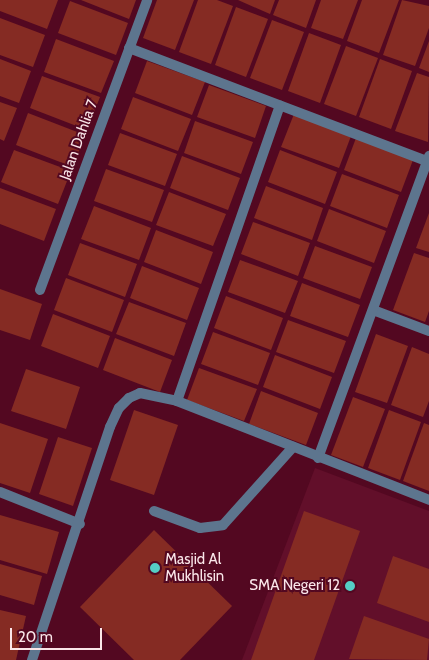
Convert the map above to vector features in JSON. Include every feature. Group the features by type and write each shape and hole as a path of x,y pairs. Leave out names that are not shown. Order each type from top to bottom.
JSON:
{"street":[{"name":"Jalan Dahlia 7","path":"40,290 147,0"},
{"path":"129,48 428,160 318,458"},
{"path":"177,401 280,104"},
{"path":"373,310 429,331"},
{"path":"32,660 80,524 110,427 119,408 129,398 140,393 177,401 429,500"},
{"path":"154,511 200,528 223,525 293,447"},
{"path":"0,492 80,524"}],"shaded area":[{"name":"SMA Negeri 12","path":"315,468 429,511 429,660 242,660"}],"building":[{"path":"0,0 58,0 47,29 0,11"},
{"path":"81,0 136,0 129,19"},
{"path":"157,0 194,0 175,50 143,38"},
{"path":"198,0 217,0 233,6 211,64 179,52"},
{"path":"238,0 275,0 270,14"},
{"path":"279,0 316,0 306,28 273,15"},
{"path":"321,0 358,0 343,39 311,28"},
{"path":"362,0 399,0 379,53 347,41"},
{"path":"402,0 429,6 429,28 415,66 383,55"},
{"path":"70,1 128,23 116,55 58,33"},
{"path":"236,7 268,19 246,77 215,65"},
{"path":"0,18 45,35 33,67 0,55"},
{"path":"272,20 304,32 282,90 250,78"},
{"path":"309,33 341,45 320,103 288,91"},
{"path":"56,39 114,61 101,93 44,72"},
{"path":"429,41 429,72 419,68"},
{"path":"346,46 378,58 356,116 324,104"},
{"path":"0,59 31,71 19,103 0,96"},
{"path":"380,59 412,71 391,129 359,117"},
{"path":"147,61 205,82 192,115 135,93"},
{"path":"417,73 429,77 428,142 395,131"},
{"path":"42,76 100,97 87,130 30,108"},
{"path":"209,85 266,106 255,138 197,117"},
{"path":"133,97 191,119 178,151 121,129"},
{"path":"0,102 17,108 4,141 0,139"},
{"path":"28,113 85,135 73,167 16,145"},
{"path":"294,114 351,136 339,168 281,147"},
{"path":"195,121 253,142 241,174 184,153"},
{"path":"120,133 177,154 165,186 108,165"},
{"path":"356,138 413,160 401,192 344,170"},
{"path":"14,150 71,171 58,204 1,182"},
{"path":"280,150 337,172 325,204 268,182"},
{"path":"182,156 240,178 228,210 170,188"},
{"path":"106,169 164,190 152,222 94,201"},
{"path":"342,174 399,195 387,228 330,206"},
{"path":"266,186 323,208 312,240 254,218"},
{"path":"0,188 56,209 44,241 0,224"},
{"path":"169,192 226,214 213,246 156,225"},
{"path":"94,206 151,228 139,260 81,239"},
{"path":"329,209 386,231 374,263 317,241"},
{"path":"429,213 429,252 416,248"},
{"path":"253,222 310,243 298,276 241,254"},
{"path":"156,230 213,252 201,284 144,262"},
{"path":"80,243 137,264 125,297 68,275"},
{"path":"315,246 372,267 360,299 303,278"},
{"path":"414,253 429,258 429,311 425,322 393,310"},
{"path":"240,260 298,281 285,313 228,292"},
{"path":"142,266 199,288 187,320 130,298"},
{"path":"66,278 124,300 112,332 54,310"},
{"path":"302,283 360,305 348,337 290,316"},
{"path":"0,289 42,304 30,340 0,330"},
{"path":"226,296 283,318 271,350 214,328"},
{"path":"129,302 186,323 174,356 116,334"},
{"path":"53,314 110,336 98,368 41,346"},
{"path":"288,320 346,341 334,373 276,352"},
{"path":"213,332 270,353 258,385 201,364"},
{"path":"376,334 408,346 387,403 355,392"},
{"path":"115,338 172,360 160,392 103,370"},
{"path":"412,347 429,354 429,401 423,417 391,405"},
{"path":"275,355 332,377 320,409 263,387"},
{"path":"199,368 257,389 244,421 187,400"},
{"path":"26,369 80,387 66,429 11,411"},
{"path":"261,391 318,413 306,445 249,424"},
{"path":"353,397 385,409 363,467 331,455"},
{"path":"134,410 178,425 154,495 110,480"},
{"path":"389,410 421,422 400,480 368,468"},
{"path":"0,423 48,439 30,493 0,483"},
{"path":"424,423 429,425 429,491 403,481"},
{"path":"58,437 92,448 73,506 39,494"},
{"path":"304,511 360,531 314,660 251,660"},
{"path":"0,515 59,532 47,574 0,560"},
{"name":"Masjid Al Mukhlisin","path":"154,530 232,606 180,660 134,660 80,607"},
{"path":"393,556 429,569 429,622 377,603"},
{"path":"0,564 42,576 34,605 0,595"},
{"path":"0,610 26,616 16,660 0,660"},
{"path":"364,616 429,639 427,660 349,659"}],"place":[{"name":"Masjid Al Mukhlisin","path":"155,568"},
{"name":"SMA Negeri 12","path":"350,586"}]}
